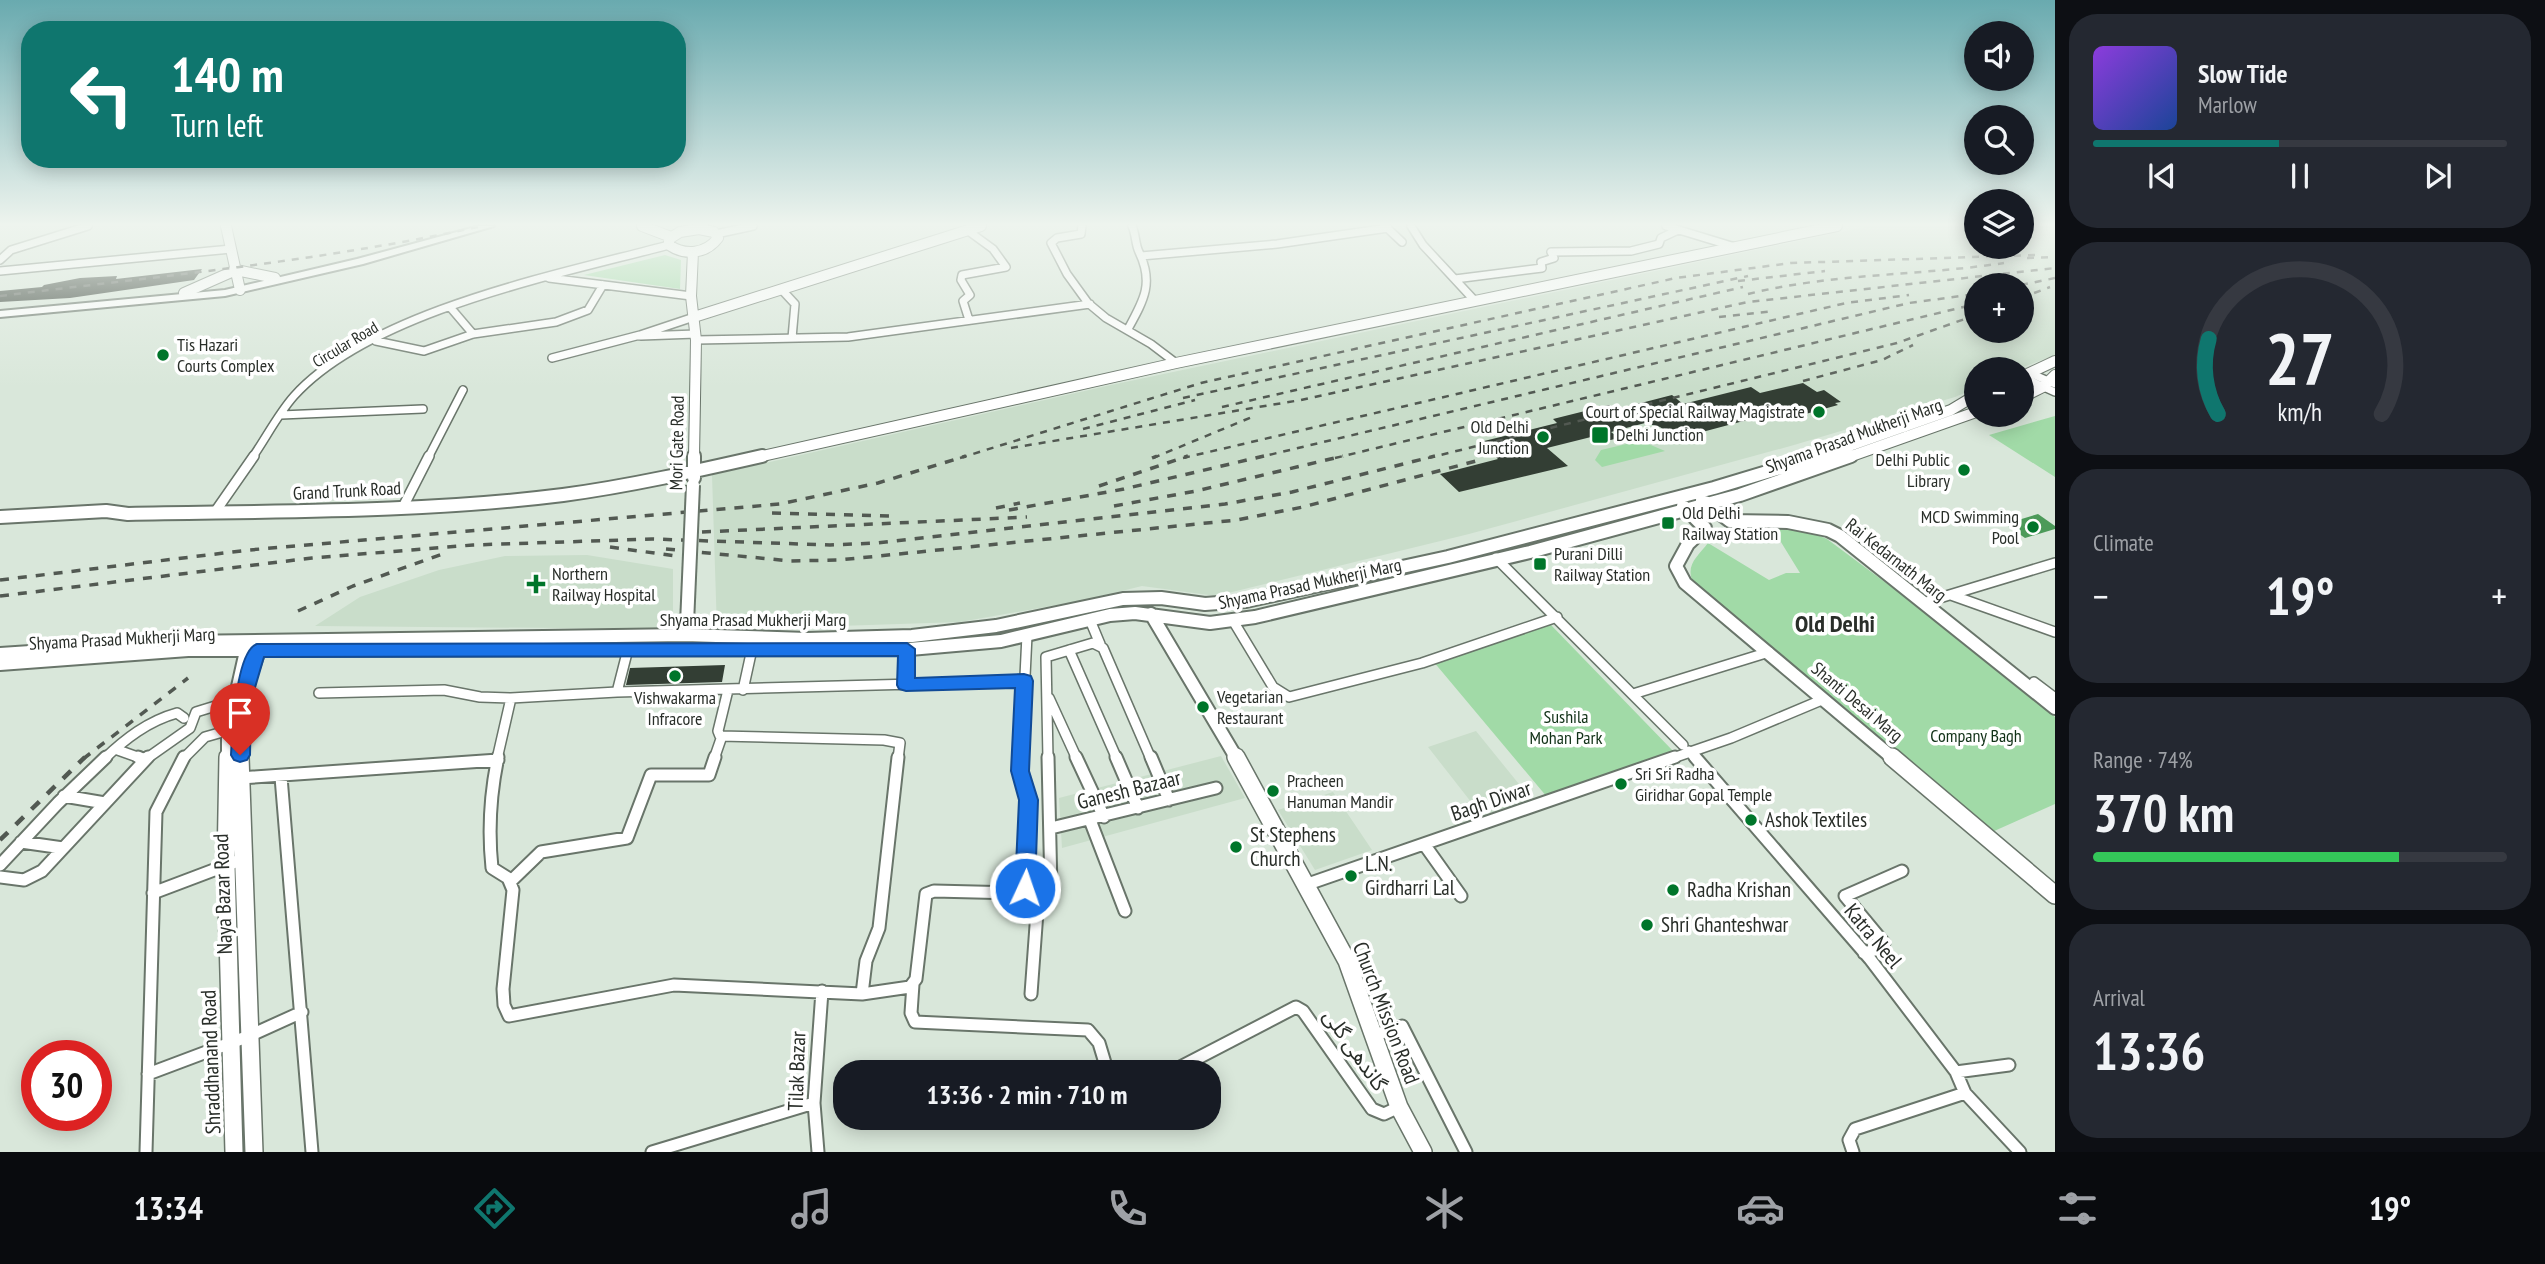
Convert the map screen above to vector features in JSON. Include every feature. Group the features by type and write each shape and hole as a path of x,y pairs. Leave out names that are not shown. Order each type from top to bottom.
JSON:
{"main road":[{"path":"0,312 240,288 269,280"},
{"path":"0,312 189,297 273,280"}],"street":[{"path":"184,293 214,280"},
{"path":"238,280 240,288"},
{"name":"Circular Road","path":"215,512 294,396 322,372 376,341 450,307 538,280"},
{"path":"559,280 691,296"},
{"name":"Mori Gate Road","path":"686,636 694,471 696,337 692,280"},
{"path":"552,358 640,335 814,280"},
{"path":"961,280 970,295 963,301 969,320"},
{"path":"1071,280 1090,304 1106,317 1176,363"},
{"path":"1128,329 1140,307 1145,280"},
{"path":"1456,280 1475,301"},
{"name":"Grand Trunk Road","path":"0,517 106,512 215,512 534,498 694,471 1176,363 1577,280"},
{"path":"376,341 424,351 473,334 567,318 588,310 603,285"},
{"path":"782,290 795,301 792,338"},
{"path":"640,335 848,337 1090,304"},
{"path":"450,307 473,334"},
{"path":"2034,370 2055,361"},
{"path":"2034,390 2050,381 2055,392"},
{"path":"404,505 463,390"},
{"name":"Shyama Prasad Mukherji Marg","path":"0,664 256,645 604,643 686,636 807,639 912,636 996,626 1123,599 1161,598 1205,604 1246,601 1448,557 1693,493 1808,460 1951,410 1964,402"},
{"path":"281,415 423,409"},
{"name":"Shyama Prasad Mukherji Marg","path":"604,643 628,649 686,636 752,649 907,649 1001,641 1090,620 1135,613 1210,623 1255,617 1435,576 1687,510 1765,487 1964,416"},
{"path":"1693,493 1724,518 1735,521"},
{"path":"1674,498 1704,525 1704,530 1735,521"},
{"path":"0,523 128,514"},
{"name":"Rai Kedarnath Marg","path":"1735,521 1788,522 1834,532 2055,708"},
{"name":"Shanti Desai Marg","path":"1704,530 1683,551 1676,566 1678,574 2055,895"},
{"name":"Katra Neel","path":"1496,558 1558,617 1686,748 1864,953 1956,1072 1965,1093 2020,1152"},
{"path":"1923,603 2055,563"},
{"path":"1949,594 2055,632"},
{"name":"Church Mission Road","path":"1142,598 1266,809 1347,961 1399,1107 1423,1152"},
{"path":"1232,619 1273,687 1289,697 1422,663 1558,617"},
{"path":"1090,620 1169,800"},
{"path":"1027,635 1020,771 1028,800 1025,888 1016,893 934,891 926,894 911,1015 918,1023 1088,1030 1094,1032 1104,1060"},
{"name":"Shyama Prasad Mukherji Marg","path":"0,654 197,641 256,645"},
{"path":"1031,994 1037,912 1050,895 1051,828 1046,657 1093,643 1100,644"},
{"name":"Shraddhanand Road","path":"234,1152 226,866 235,699 256,645"},
{"name":"Naya Bazar Road","path":"254,1152 240,778 234,729 256,645"},
{"path":"617,692 628,649"},
{"path":"743,690 752,649"},
{"path":"906,685 907,649"},
{"path":"1069,650 1138,808"},
{"path":"1633,694 1769,652"},
{"path":"319,693 444,690 511,698 617,692 1024,681"},
{"path":"2034,682 2055,698"},
{"path":"728,690 718,731 722,736 884,740 900,743 880,928 866,961 862,994"},
{"path":"1047,695 1104,817"},
{"path":"511,698 488,810 492,865 495,872 511,881 513,891 505,957 504,1006 509,1016 674,985 862,994 902,990 914,984"},
{"path":"0,877 24,880 35,876 145,760 190,728 199,710 235,699"},
{"name":"Bagh Diwar","path":"1305,885 1424,845 1686,748 1741,734 1824,699"},
{"path":"0,865 92,767 164,715 177,713 184,718"},
{"path":"146,1152 156,812 166,787 196,744 205,737 234,729"},
{"path":"511,881 541,852 627,838 651,775 709,775 722,736"},
{"path":"115,749 145,760"},
{"path":"240,778 498,760"},
{"path":"281,777 312,1152"},
{"name":"Ganesh Bazaar","path":"1051,828 1216,788"},
{"path":"64,796 105,803"},
{"path":"1090,820 1125,911"},
{"path":"21,842 63,848"},
{"path":"1424,845 1461,896"},
{"path":"153,892 243,859"},
{"path":"1864,953 1882,948 1884,943 1845,896 1902,871"},
{"name":"Tilak Bazar","path":"818,1152 814,1103 822,991"},
{"name":"گاندھی گلی","path":"1194,1060 1296,1007 1303,1011 1372,1109 1384,1114 1399,1107"},
{"path":"148,1074 249,1036 302,1012"},
{"path":"1374,1035 1402,1026 1466,1152"},
{"path":"1956,1072 2009,1065"},
{"path":"1853,1152 1849,1140 1855,1129 1965,1093"},
{"path":"652,1152 814,1103"}],"shaded area":[{"path":"1613,280 1964,280 1964,343 2034,343 2034,280 2055,280 2055,355 2034,363 2034,357 1964,357 1964,393 1955,397 1794,445 1469,534 1216,596 1142,586 1085,600 960,622 717,630 712,475 1111,385"},
{"name":"MCD Swimming Pool","path":"2038,514 2055,526 2055,529 2025,538 2005,524"},
{"name":"Northern Railway Hospital","path":"587,555 673,569 673,629 315,626 360,597 439,570 505,556"},
{"path":"1476,731 1531,799 1482,816 1428,747"},
{"path":"1221,756 1245,798 1062,848 1059,798"},
{"path":"1333,792 1372,850 1315,870 1278,810"}],"green space":[{"path":"617,280 680,280 680,289"},
{"path":"2055,416 2055,477 1989,435 2017,427 2034,427 2034,422"},
{"path":"1635,442 1646,443 1665,451 1602,467 1595,460 1601,450"},
{"name":"Company Bagh","path":"1787,528 1810,532 1827,539 1917,606 2055,717 2055,804 1992,832 1693,582 1692,566 1708,543 1769,580 1786,573 1800,573 1773,529"},
{"name":"Sushila Mohan Park","path":"1551,625 1674,752 1547,797 1433,661"}],"building":[{"path":"71,280 194,280 70,298 0,302 0,291"},
{"name":"Old Delhi Junction","path":"1803,383 1817,392 1824,390 1841,402 1802,415 1785,410 1676,439 1660,427 1645,423 1611,432 1619,438 1598,443 1591,437 1547,448 1568,466 1459,492 1440,474 1498,459 1480,442 1557,423 1553,419 1609,405 1614,410 1672,395 1683,404 1751,387 1760,393"},
{"name":"Vishwakarma Infracore","path":"725,665 722,682 626,685 630,668"}],"railway":[{"path":"0,296 134,280"},
{"path":"960,458 1201,383 1668,280"},
{"path":"1183,398 1731,280"},
{"path":"1738,281 1749,280"},
{"path":"1748,294 1830,280"},
{"path":"1011,448 1301,400 1748,302 1949,280"},
{"path":"2034,282 2046,280"},
{"path":"1222,407 1743,287"},
{"path":"2034,293 2050,287"},
{"path":"1183,458 1846,303 1909,295"},
{"path":"1256,458 1909,303 1964,296"},
{"path":"1335,458 1964,307"},
{"path":"1719,317 1774,311"},
{"path":"1428,458 1897,343 1964,319"},
{"path":"1803,381 1882,360 1913,345"},
{"path":"1083,429 1195,400"},
{"path":"1153,458 1252,417"},
{"path":"0,580 249,550 780,504 878,483 966,456"},
{"path":"1152,458 1157,456"},
{"path":"1099,486 1188,456"},
{"path":"1009,510 1124,489 1264,456"},
{"path":"1114,506 1196,491 1343,456"},
{"path":"0,596 312,558 473,545 652,539 830,545 876,543 1225,504 1292,492 1435,456"},
{"path":"666,549 791,561 839,560 1237,520 1303,507 1476,461"},
{"path":"996,508 1020,503"},
{"path":"772,513 891,516"},
{"path":"702,532 1027,517"},
{"path":"610,547 676,556"},
{"path":"298,611 353,586 448,552"},
{"path":"83,759 188,678"},
{"path":"0,840 85,757"}],"place":[{"name":"Tis Hazari Courts Complex","path":"163,355"},
{"name":"Court of Special Railway Magistrate","path":"1819,412"},
{"name":"Delhi Junction","path":"1600,435"},
{"name":"Old Delhi Junction","path":"1543,437"},
{"name":"Delhi Public Library","path":"1964,470"},
{"name":"Old Delhi Railway Station","path":"1668,523"},
{"name":"MCD Swimming Pool","path":"2033,527"},
{"name":"Purani Dilli Railway Station","path":"1540,564"},
{"name":"Northern Railway Hospital","path":"536,584"},
{"name":"Vishwakarma Infracore","path":"675,676"},
{"name":"Vegetarian Restaurant","path":"1203,707"},
{"name":"Sri Sri Radha Giridhar Gopal Temple","path":"1621,784"},
{"name":"Pracheen Hanuman Mandir","path":"1273,791"},
{"name":"Ashok Textiles","path":"1751,820"},
{"name":"St Stephens Church","path":"1236,847"},
{"name":"L.N. Girdharri Lal","path":"1351,876"},
{"name":"Radha Krishan","path":"1673,890"},
{"name":"Shri Ghanteshwar","path":"1647,925"}],"district":[{"name":"Old Delhi","path":"1835,624"}],"route":[{"path":"240,755 242,701 257,650 907,649 906,685 1024,681 1020,778 1028,800 1025,888"}]}
